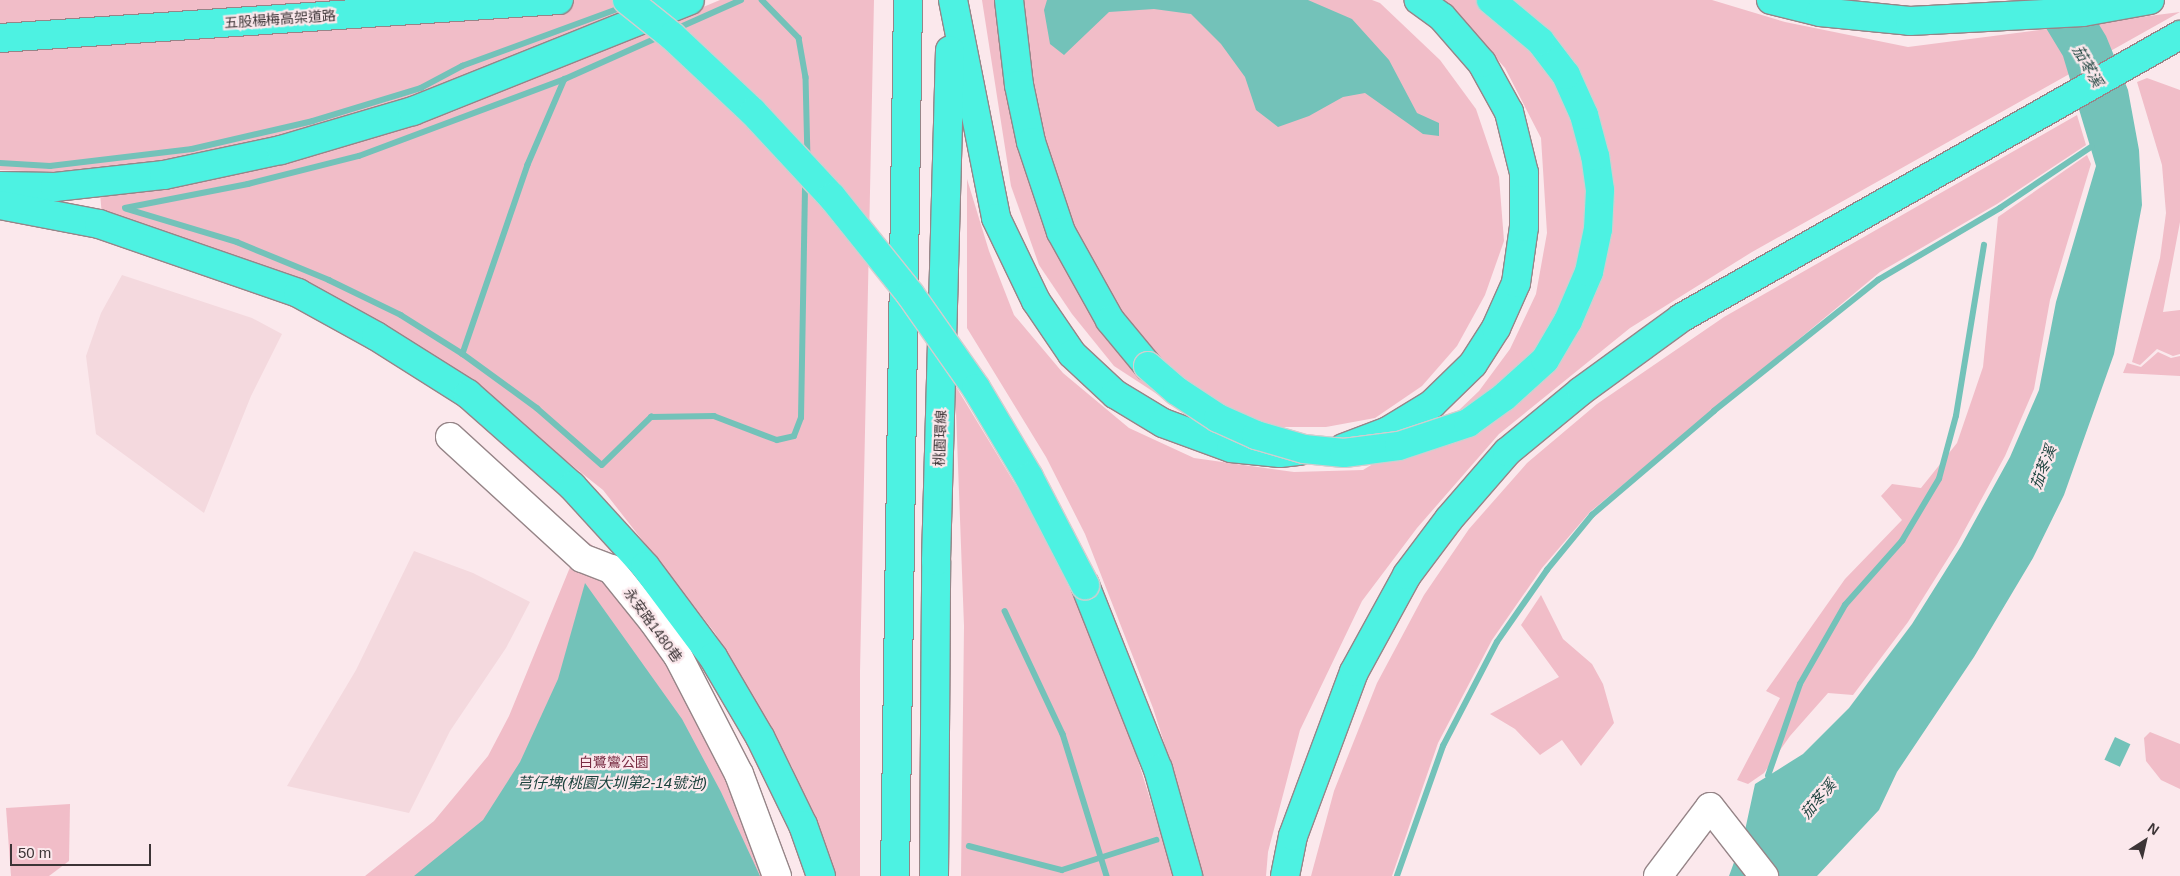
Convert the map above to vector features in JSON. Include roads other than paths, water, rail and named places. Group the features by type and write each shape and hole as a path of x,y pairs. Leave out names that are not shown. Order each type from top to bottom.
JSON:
{"highway":[{"name":"五股楊梅高架道路","path":"0,38 559,0"},
{"path":"627,0 672,36 754,112 832,197 910,294 976,388 1015,453 1085,585 1158,769 1188,876"},
{"path":"0,186 55,187 164,174 281,150 412,111 690,0"},
{"path":"895,876 908,0"},
{"path":"952,0 996,218 1036,301 1072,354 1115,394 1163,423 1231,448 1280,453 1343,448 1388,431 1432,404 1473,364 1496,328 1516,284 1524,227 1524,173 1509,112 1482,63 1442,17 1418,0"},
{"name":"桃園環線","path":"934,876 936,561 952,0"},
{"path":"1009,0 1019,85 1045,188 1061,232 1110,320 1148,366 1177,390 1218,418 1256,435 1304,449 1344,453 1400,446 1468,423 1504,397 1545,360 1568,321 1589,272 1598,229 1600,190 1584,115 1566,74 1540,41 1492,0"},
{"path":"1771,0 1820,12 1910,21 2011,18 2083,12 2150,0"},
{"path":"1285,876 1293,836 1354,672 1407,575 1449,519 1507,452 1581,391 1681,318 2018,124 2180,36"},
{"path":"0,205 99,224 298,293 376,336 468,394 572,486 645,566 713,657 764,746 803,825 821,876"}],"street":[{"name":"永安路1480巷","path":"450,437 582,558 611,569 653,621 678,656 740,774 777,876"},
{"path":"1658,876 1710,807 1764,876"}],"water":[{"path":"1047,0 1308,0 1352,19 1389,60 1417,113 1439,123 1439,136 1423,134 1365,93 1343,97 1309,116 1278,127 1256,110 1245,77 1221,44 1191,14 1154,9 1109,12 1064,55 1050,44 1044,10"},
{"name":"茄苳溪","path":"2029,0 2084,0 2106,36 2128,90 2139,150 2142,205 2114,354 2064,495 2033,558 1974,657 1897,772 1879,810 1817,876 1729,876 1744,835 1755,784 1803,754 1849,708 1912,624 1961,546 2010,457 2039,390 2056,302 2096,166 2063,56"},
{"name":"芎仔埤(桃園大圳第2-14號池)","path":"585,583 682,719 721,792 760,876 414,876 483,820 520,762 558,679"},
{"path":"2115,737 2130,744 2120,767 2104,760"}],"waterway":[{"path":"676,29 741,0"},
{"path":"762,0 799,38 806,77 808,159"},
{"path":"0,163 50,166 192,149 313,121 421,88 462,66 623,7"},
{"path":"565,79 659,37"},
{"path":"125,208 248,184 359,156 565,79 528,165 463,354 537,408 602,465 651,417 714,416 777,440 794,436 801,418 805,181"},
{"path":"1397,876 1443,746 1497,642 1547,570 1592,515 1714,411 1878,280 2000,208 2091,147"},
{"path":"127,209 237,242 329,280 401,315 463,354"},
{"path":"1768,776 1800,684 1845,605 1902,541 1939,479 1956,416 1984,245"},
{"path":"1005,611 1063,734 1107,876"},
{"path":"969,846 1062,870 1156,840"}],"park label":[{"name":"白鷺鸞公園","path":"614,762"}]}
